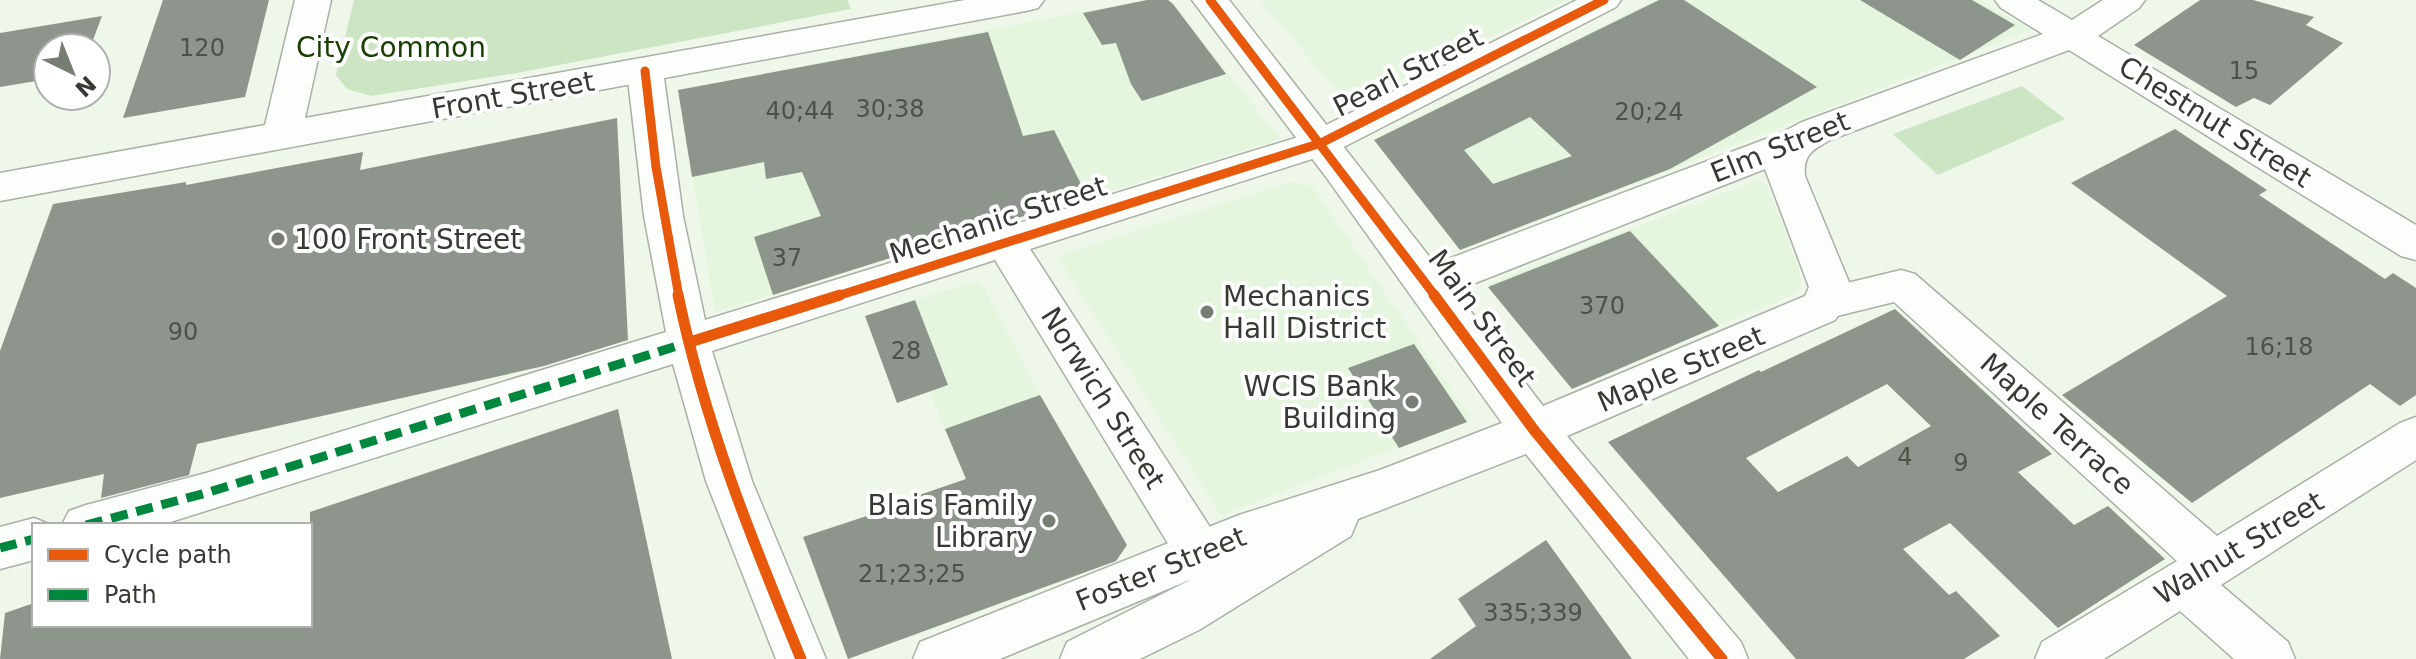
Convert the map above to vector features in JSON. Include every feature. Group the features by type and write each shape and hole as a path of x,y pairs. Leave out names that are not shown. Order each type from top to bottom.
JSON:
{"main road":[{"path":"282,137 313,0"},
{"name":"Front Street","path":"1,188 1026,0"},
{"name":"Main Street","path":"1210,0 1428,284 1534,430 1722,659"},
{"name":"Chestnut Street","path":"2013,0 2416,245"},
{"name":"Elm Street","path":"1428,284 1793,143 1816,131 2074,35 2127,0"},
{"path":"1793,143 1784,164 1785,176 1827,278 1830,294 1825,303"},
{"name":"Maple Street","path":"1534,430 1785,325 1825,303"},
{"name":"Foster Street","path":"939,659 1269,525 1387,489 1534,430"},
{"name":"Foster Street","path":"1105,655 1387,489"}],"street":[{"name":"Pearl Street","path":"1321,143 1604,0"},
{"path":"645,71 654,159 690,342 719,453 742,520 801,659"},
{"name":"Mechanic Street","path":"94,523 206,493 1321,143"},
{"name":"Norwich Street","path":"1005,243 1200,553"},
{"name":"Maple Street","path":"1825,303 1901,285"},
{"name":"Maple Terrace","path":"1901,285 2198,573 2270,659"},
{"name":"Walnut Street","path":"2060,659 2287,521 2416,436"},
{"path":"0,548 32,540"}],"shaded area":[{"path":"1144,0 1168,0 1173,4 1280,139 715,312 678,90"},
{"path":"1260,0 1566,0 1350,105"},
{"path":"1655,0 1978,0 2031,30 1463,250 1376,138"},
{"path":"1757,180 1766,184 1798,266 1801,281 1795,294 1572,386 1488,284"},
{"path":"1291,182 1312,186 1471,419 1221,515 1057,256"},
{"path":"980,280 1040,395 1127,545 1116,561 1017,596 864,517 966,479 930,392 948,385 915,300"}],"green space":[{"name":"City Common","path":"354,0 847,0 851,9 517,73 371,96 347,89 336,75"},
{"path":"2022,86 2065,119 1938,175 1893,134"}],"building":[{"path":"163,0 269,0 245,97 123,118"},
{"path":"1147,0 1168,0 1173,4 1226,74 1142,101 1131,84 1116,43 1102,45 1083,13"},
{"path":"1659,0 1684,0 1817,87 1670,169 1460,250 1374,140","holes":["1530,117 1572,156 1493,184 1464,150"]},
{"path":"1860,0 1972,0 2015,25 1960,60"},
{"path":"2200,0 2253,0 2314,17 2306,25 2343,43 2270,105 2254,98 2236,107 2134,45"},
{"path":"102,16 96,32 32,32 32,82 0,87 0,33"},
{"path":"988,32 1023,136 1054,130 1087,196 773,295 754,237 821,216 802,172 766,179 764,162 692,177 678,90"},
{"path":"617,118 628,340 544,366 197,444 189,475 101,498 104,474 0,498 0,351 53,204 186,182 186,185 363,152 360,170"},
{"path":"2175,129 2267,190 2259,195 2385,279 2393,273 2416,288 2416,395 2400,406 2370,384 2192,503 2062,395 2227,296 2071,183"},
{"path":"1630,231 1719,326 1572,389 1488,287"},
{"path":"915,300 948,385 897,403 865,316"},
{"path":"1895,309 2052,454 2018,472 2074,525 2108,506 2165,559 2058,628 1950,523 1903,549 1949,595 1956,591 2000,636 1964,659 1796,659 1608,442 1759,370 1761,372","holes":["1887,384 1931,426 1858,467 1847,456 1778,492 1746,458"]},
{"name":"WCIS Bank Building","path":"1414,344 1467,422 1399,448 1348,368"},
{"path":"1040,395 1127,545 1116,561 848,659 803,537 966,479 945,429"},
{"path":"618,409 672,659 0,659 5,613 32,604 32,627 312,627 310,512"},
{"path":"1546,540 1632,659 1430,659 1476,626 1458,599"}],"marked path":[{"path":"94,523 206,493 690,342"},
{"path":"0,548 32,540"}],"cycle path":[{"path":"1210,0 1340,167 1534,430 1722,659"},
{"path":"690,342 1321,143 1604,0"},
{"path":"645,71 672,265 706,409 748,532 801,659"}],"place":[{"name":"100 Front Street","path":"278,239"},
{"name":"Mechanics Hall District","path":"1207,312"},
{"name":"WCIS Bank Building","path":"1412,402"},
{"name":"Blais Family Library","path":"1049,521"}]}
